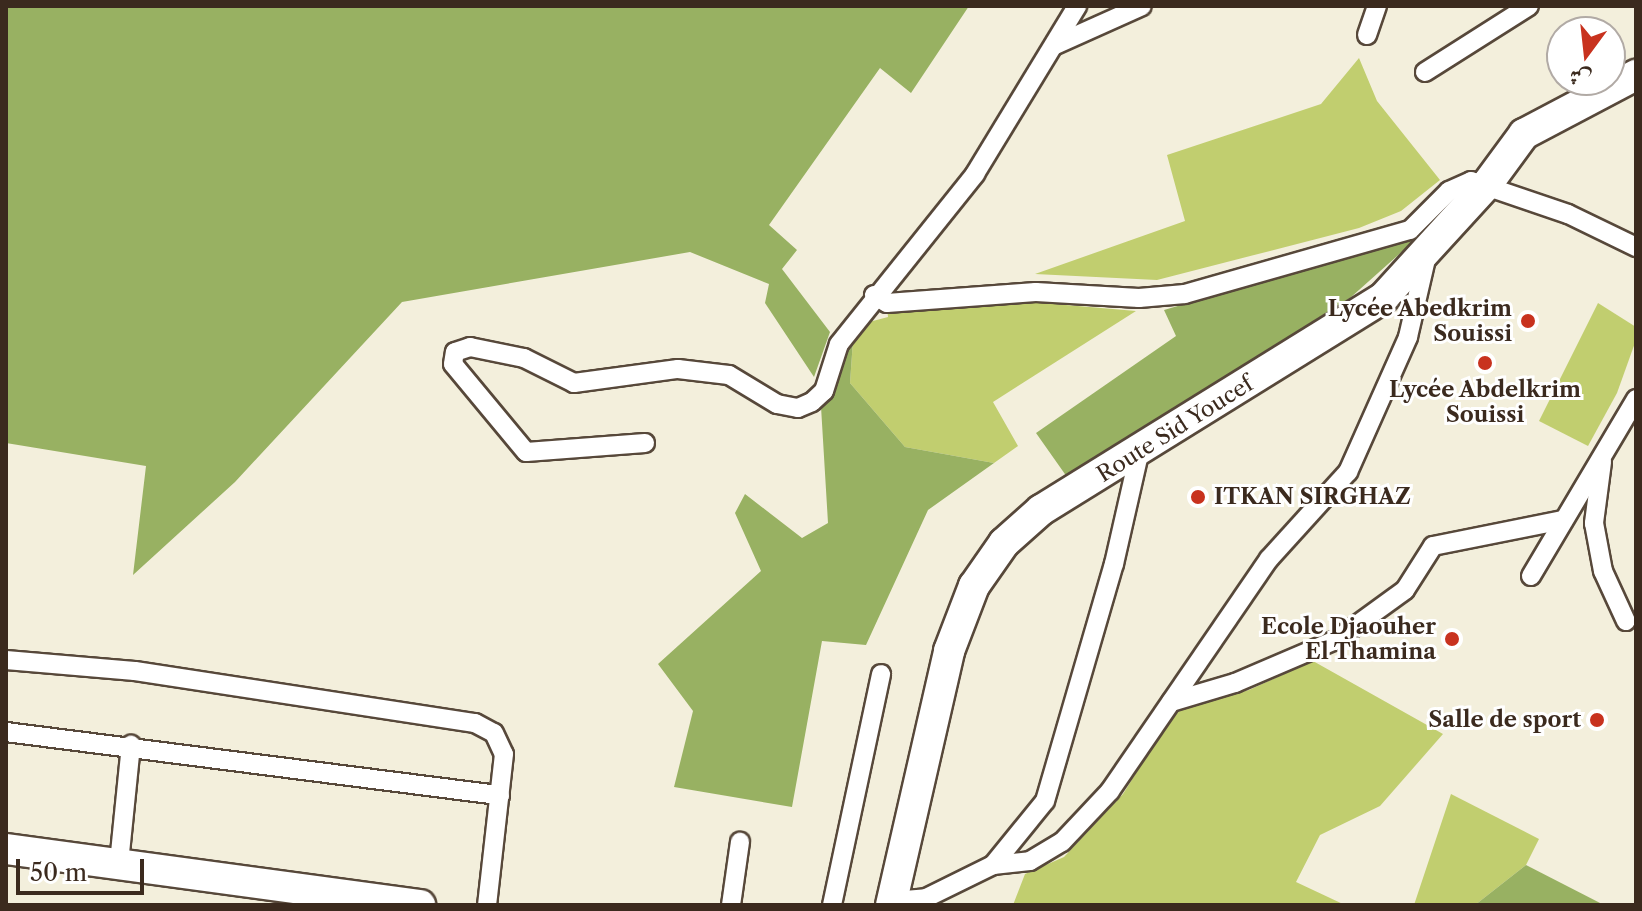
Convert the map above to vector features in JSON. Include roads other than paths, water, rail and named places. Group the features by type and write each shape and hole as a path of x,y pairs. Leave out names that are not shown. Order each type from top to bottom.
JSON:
{"main road":[{"name":"Route Sid Youcef","path":"892,903 949,651 974,586 1004,543 1041,510 1139,454 1384,297 1488,183 1524,134 1636,75"},
{"path":"6,849 420,905"}],"street":[{"path":"645,443 526,452 453,364 455,352 470,347 524,358 574,383 678,369 729,375 777,404 798,408 824,391 839,344 874,295 975,174 1077,6"},
{"path":"1055,45 1142,6"},
{"path":"1367,35 1377,6"},
{"path":"1425,72 1529,6"},
{"path":"874,295 887,303 1036,292 1139,298 1185,294 1410,230 1449,191 1471,181 1488,183 1636,247"},
{"path":"892,903 926,898 993,865 1030,861 1062,842 1110,791 1269,559 1348,472 1408,337 1427,253"},
{"path":"1531,576 1636,399"},
{"path":"1603,452 1594,523 1603,571 1626,621"},
{"path":"993,865 1045,801 1114,564 1139,454"},
{"path":"1171,702 1235,683 1336,640 1405,590 1433,546 1563,520"},
{"path":"6,660 135,671 475,723 494,733 504,754 487,905"},
{"path":"832,905 881,674"},
{"path":"6,732 131,745 500,795"},
{"path":"119,863 131,745"},
{"path":"731,905 740,842"}],"place":[{"name":"Lycée Abedkrim Souissi","path":"1528,321"},
{"name":"Lycée Abdelkrim Souissi","path":"1485,363"},
{"name":"ITKAN SIRGHAZ","path":"1198,497"},
{"name":"Ecole Djaouher El Thamina","path":"1452,639"},
{"name":"Salle de sport","path":"1597,720"}]}
